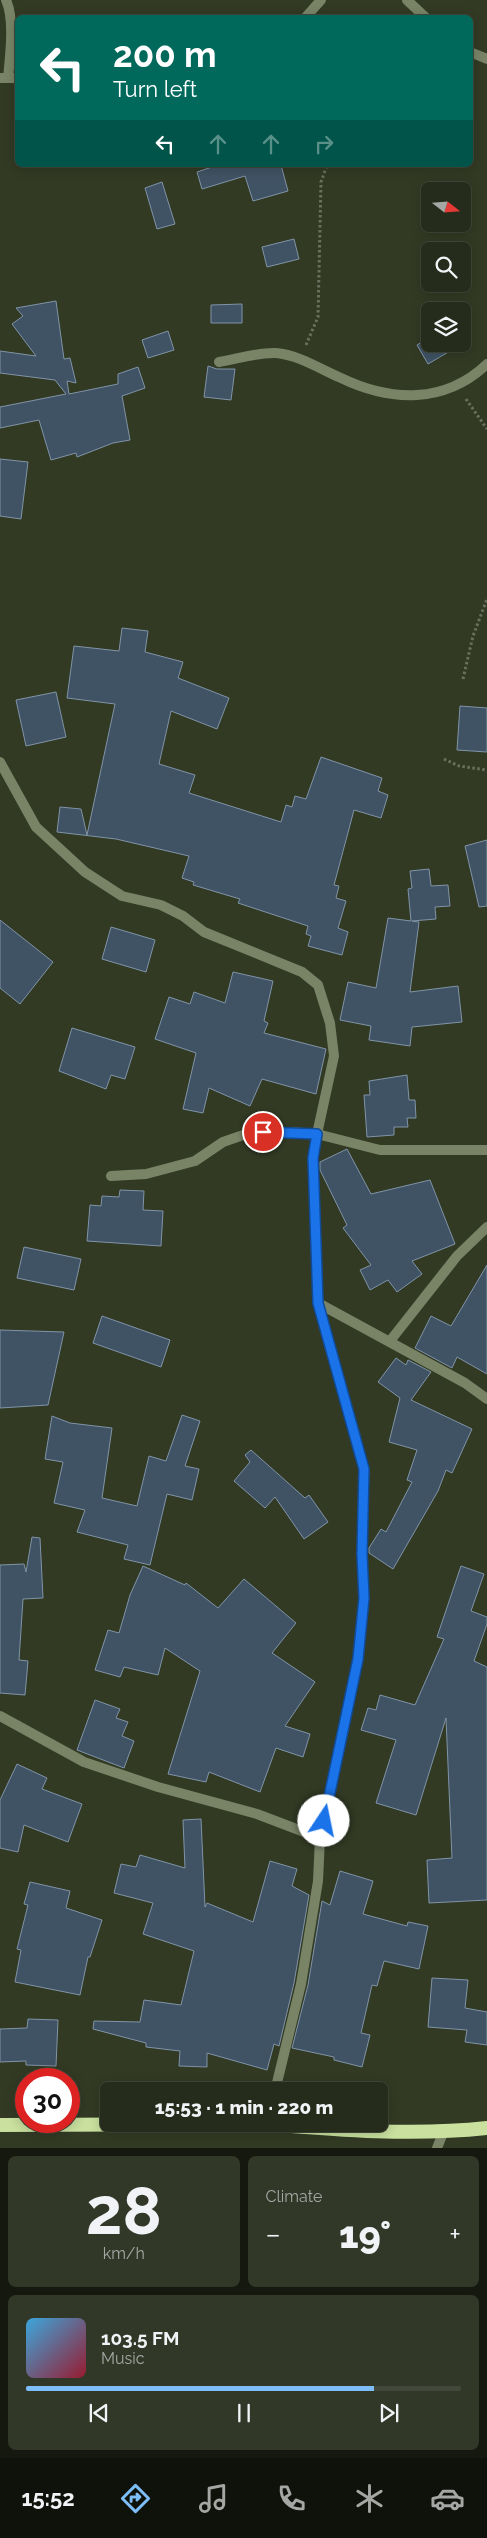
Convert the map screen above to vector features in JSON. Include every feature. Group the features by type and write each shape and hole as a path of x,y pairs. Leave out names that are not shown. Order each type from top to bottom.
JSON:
{"highway":[{"path":"0,2125 100,2125"},
{"path":"388,2131 443,2133 487,2128"}],"street":[{"path":"6,0 11,43 9,78"},
{"path":"308,15 321,0"},
{"path":"407,0 423,15"},
{"path":"473,53 487,59"},
{"path":"219,362 275,353 299,359 343,379 394,395 438,393 458,386 487,364"},
{"path":"0,762 36,827 85,872 122,896 161,905 182,916 204,932 302,972 318,985 330,1023 334,1056 313,1158 318,1303 364,1469 362,1554 364,1598 358,1659 336,1752 320,1838 318,1881 302,1975 277,2082"},
{"path":"111,1176 146,1174 195,1161 223,1142 250,1133 291,1132 317,1134 380,1150 487,1150"},
{"path":"390,1341 434,1283 487,1226"},
{"path":"318,1303 465,1383 487,1399"},
{"path":"0,1716 84,1762 158,1787 257,1814 320,1838"},
{"path":"436,2148 443,2133"}],"path":[{"path":"299,359 313,333 318,316 321,182 326,167"},
{"path":"458,386 487,429"},
{"path":"463,679 473,636 487,599"},
{"path":"444,759 459,766 487,770"}],"building":[{"path":"212,167 282,167 288,191 253,201 245,176 202,189 197,172"},
{"path":"162,182 175,224 157,229 145,188"},
{"path":"294,239 299,259 267,267 262,247"},
{"path":"56,301 64,359 70,358 76,383 67,381 69,394 118,384 118,374 138,367 145,388 122,396 130,440 113,443 77,457 76,453 51,460 39,420 0,428 0,407 66,394 55,380 0,373 0,351 36,356 12,324 23,316 16,308"},
{"path":"242,304 242,323 211,323 211,305"},
{"path":"168,331 174,350 148,358 142,340"},
{"path":"421,343 421,352 417,345"},
{"path":"421,352 448,352 428,364"},
{"path":"208,366 217,369 235,369 231,400 204,397"},
{"path":"0,459 28,462 21,519 0,516"},
{"path":"122,628 148,631 145,652 183,662 178,678 229,698 217,729 171,711 159,764 195,775 189,793 281,822 286,805 292,807 295,796 306,799 321,757 382,778 378,791 388,795 381,818 354,810 334,885 339,886 336,898 346,901 338,928 348,932 342,955 308,946 311,936 306,934 308,926 238,903 240,899 193,885 194,882 182,878 189,856 116,839 57,832 60,807 81,809 87,835 115,704 67,698 74,646 119,651"},
{"path":"56,692 66,737 26,746 16,700"},
{"path":"460,706 487,708 487,752 457,750"},
{"path":"487,840 487,906 479,907 465,846"},
{"path":"429,869 431,886 448,885 450,906 435,907 436,919 412,921 419,922 410,992 458,986 462,1022 412,1027 410,1046 369,1040 371,1026 340,1020 348,982 376,988 388,918 411,921 408,889 412,888 410,871"},
{"path":"0,920 53,962 20,1004 0,988"},
{"path":"111,927 155,940 146,972 102,959"},
{"path":"233,972 273,981 264,1021 268,1023 264,1033 326,1049 316,1094 262,1079 250,1106 209,1088 203,1113 183,1109 196,1053 155,1039 169,997 190,1004 194,992 225,1003"},
{"path":"72,1028 135,1047 125,1079 111,1075 106,1089 59,1071"},
{"path":"407,1075 409,1100 415,1100 416,1118 407,1118 408,1127 394,1127 394,1135 367,1137 364,1095 370,1095 369,1081"},
{"path":"347,1149 371,1194 430,1180 455,1244 412,1261 422,1274 397,1292 388,1280 370,1290 360,1270 371,1265 343,1228 347,1225 320,1170 320,1162"},
{"path":"120,1190 144,1191 143,1210 163,1211 161,1246 87,1241 90,1205 101,1206 102,1196 119,1197"},
{"path":"24,1247 81,1259 74,1290 17,1278"},
{"path":"487,1265 487,1374 457,1357 452,1368 415,1348 431,1316 451,1326"},
{"path":"102,1316 170,1340 161,1367 93,1343"},
{"path":"0,1330 64,1332 48,1405 0,1408"},
{"path":"396,1358 406,1365 408,1360 431,1372 411,1400 472,1429 452,1473 446,1470 438,1491 393,1569 369,1553 369,1548 381,1529 386,1532 412,1482 407,1480 417,1450 389,1442 400,1398 378,1382"},
{"path":"182,1415 200,1421 185,1466 199,1469 192,1500 167,1494 150,1565 124,1559 128,1545 77,1532 85,1510 54,1503 63,1462 45,1459 52,1416 70,1423 112,1428 102,1498 137,1506 149,1456 166,1461"},
{"path":"251,1450 305,1498 309,1495 328,1522 304,1539 275,1497 265,1508 234,1481 250,1462 245,1455"},
{"path":"32,1537 40,1538 43,1598 23,1599 19,1660 28,1661 25,1695 0,1693 0,1565 24,1564 26,1572"},
{"path":"143,1566 185,1585 186,1583 218,1608 244,1579 296,1623 272,1653 315,1682 285,1726 310,1734 303,1757 276,1748 260,1792 209,1772 206,1782 168,1774 200,1671 165,1648 158,1675 124,1667 120,1677 95,1670 108,1630 119,1633 130,1595"},
{"path":"461,1566 484,1574 471,1611 487,1617 487,1624 474,1661 487,1667 487,1900 429,1903 427,1860 452,1858 446,1718 416,1815 376,1803 396,1740 361,1730 368,1708 376,1710 380,1695 415,1705 444,1639 437,1637"},
{"path":"95,1700 120,1709 116,1718 128,1722 122,1736 134,1741 124,1768 77,1750"},
{"path":"17,1764 47,1778 42,1789 82,1804 68,1842 24,1825 18,1852 0,1848 0,1800"},
{"path":"201,1819 205,1907 207,1903 253,1922 270,1861 297,1869 292,1886 309,1895 294,1983 279,2046 274,2044 267,2070 207,2053 207,2067 179,2066 180,2051 146,2047 146,2043 93,2029 94,2021 140,2022 144,2000 181,2005 194,1951 143,1934 153,1903 114,1893 121,1864 136,1867 140,1855 185,1868 183,1820"},
{"path":"340,1871 373,1881 363,1914 407,1926 408,1922 428,1926 419,1969 384,1961 377,1986 372,1985 361,2033 370,2035 362,2067 334,2060 334,2057 292,2048 308,1985 322,1901 330,1905"},
{"path":"30,1882 70,1891 66,1908 102,1920 90,1957 88,1957 80,1995 15,1982 21,1950 17,1949 28,1905 24,1904"},
{"path":"432,1978 468,1980 465,2008 487,2012 487,2045 465,2042 467,2030 428,2027"},
{"path":"28,2019 58,2020 56,2066 26,2065 26,2061 0,2062 0,2029 27,2028"}],"route":[{"path":"263,1132 317,1134 313,1158 318,1303 364,1469 362,1554 364,1598 358,1659 336,1752 324,1821"}]}
